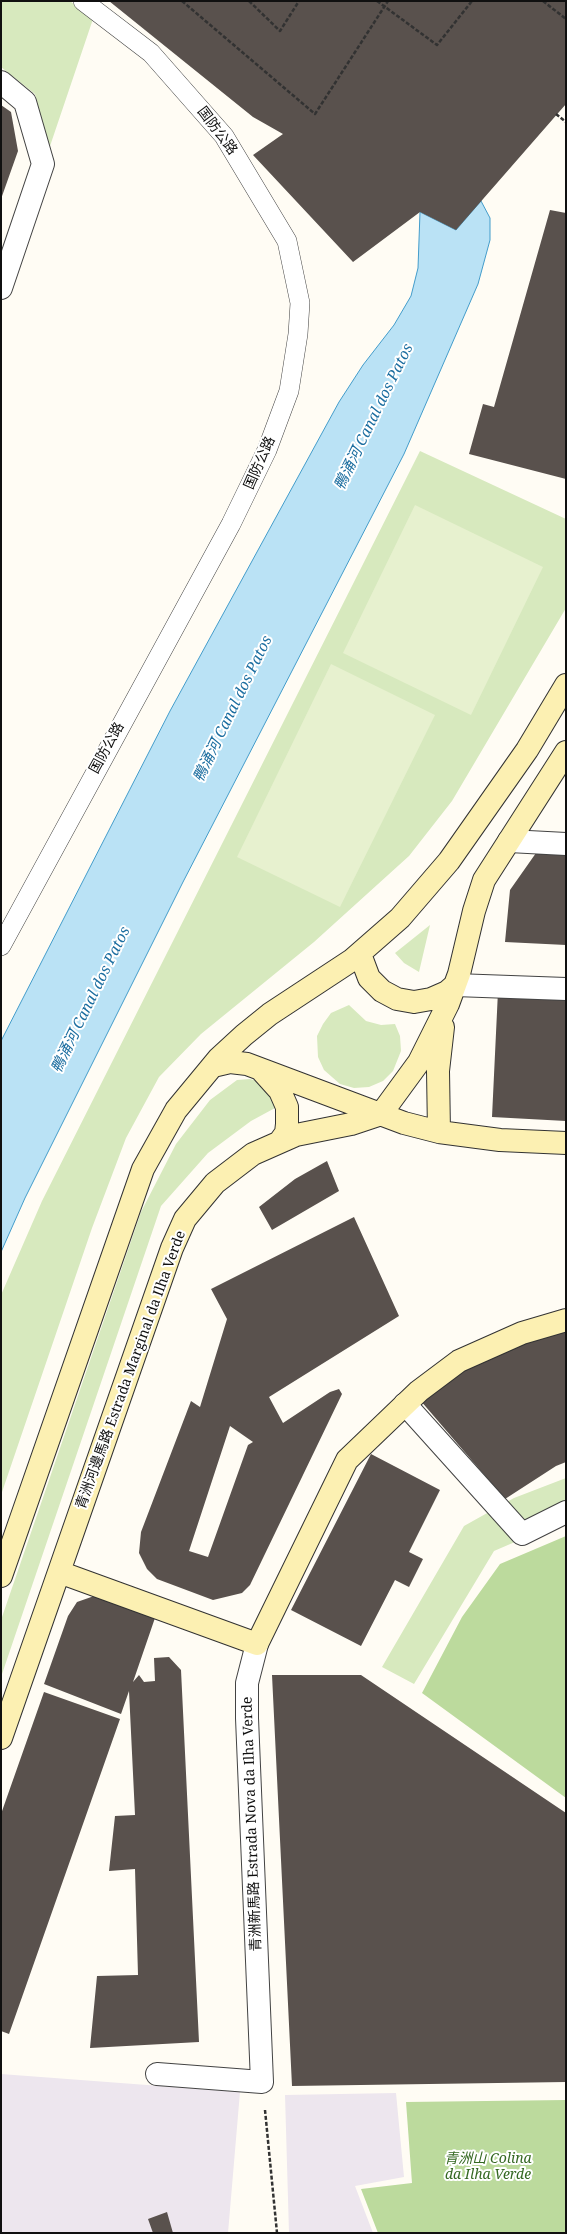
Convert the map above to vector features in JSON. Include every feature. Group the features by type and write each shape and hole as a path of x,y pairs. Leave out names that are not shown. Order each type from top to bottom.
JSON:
{"main road":[{"path":"1,1576 143,1168 176,1110 213,1066 244,1035 270,1014 326,979 360,954 400,918 449,861 527,750 566,685"},
{"path":"439,1132 438,1071 441,1038 451,994 468,943 474,911 484,880 566,752"},
{"path":"360,954 369,978 382,991 397,999 414,1002 431,999 447,992 451,994"},
{"path":"381,1114 419,1062 451,994"},
{"path":"213,1066 230,1062 256,1068 404,1123 439,1132 500,1140 566,1143"},
{"path":"256,1068 275,1083 284,1098 287,1124 286,1133 281,1140"},
{"name":"青洲河邊馬路 Estrada Marginal da Ilha Verde","path":"1,1738 172,1248 185,1220 204,1194 227,1172 253,1154 281,1140 351,1124 381,1114"},
{"name":"青洲新馬路 Estrada Nova da Ilha Verde","path":"257,1644 347,1460 419,1391 459,1362 522,1333 566,1320"},
{"path":"59,1572 257,1644"}],"street":[{"path":"1,82 25,102 43,164 1,288"},
{"path":"509,841 566,844"},
{"path":"451,994 566,989"},
{"path":"405,1404 522,1534 566,1512"},
{"name":"青洲新馬路 Estrada Nova da Ilha Verde","path":"257,1644 248,1683 246,1718 262,2082"},
{"path":"157,2074 262,2082"}],"lane":[{"name":"国防公路","path":"1,946 230,524 267,450 289,391 298,334 300,303 288,241 224,136 151,53 83,1"}],"path":[{"path":"182,1 315,114 388,1"},
{"path":"249,1 280,31 299,1"},
{"path":"377,1 437,45 472,1"},
{"path":"543,1 566,19"},
{"path":"556,114 566,122"},
{"path":"262,2082 277,2233"}],"shaded area":[{"path":"1,2074 240,2092 228,2233 1,2233"},
{"path":"396,2093 404,2177 355,2186 373,2233 289,2233 285,2095"}],"green space":[{"path":"1,1 70,1 93,19 49,149 35,94 1,67"},
{"path":"420,451 566,519 566,608 452,801 409,856 314,942 201,1034 159,1077 126,1138 92,1228 1,1495 1,1295 42,1201"},
{"path":"415,505 543,567 471,715 343,653"},
{"path":"331,664 435,715 340,907 237,857"},
{"path":"430,925 419,972 404,963 395,953"},
{"path":"349,1005 366,1021 381,1025 395,1024 400,1036 401,1051 393,1071 383,1081 369,1087 354,1088 340,1084 324,1070 318,1057 317,1036 323,1024 331,1013"},
{"path":"250,1079 261,1082 270,1094 275,1108 251,1121 208,1153 161,1206 1,1677 1,1620 141,1212 176,1144 210,1100 237,1080"},
{"path":"566,1478 566,1520 494,1551 414,1684 382,1667 464,1526 514,1498"},
{"path":"566,1536 566,1798 422,1693 462,1617 500,1564"},
{"name":"青洲山 Colina da Ilha Verde","path":"566,2100 566,2233 378,2233 361,2189 412,2183 406,2102"}],"water":[{"name":"鴨涌河 Canal dos Patos","path":"481,201 490,218 490,240 478,284 404,454 183,882 25,1198 1,1252 1,1041 170,711 339,402 363,365 394,325 411,296 418,268 420,212 456,230"}],"building":[{"path":"109,1 566,1 566,104 456,230 420,212 353,262 253,155 283,134 253,117"},
{"path":"1,105 11,112 18,151 1,199"},
{"path":"550,210 566,213 566,479 469,454 483,404 494,407"},
{"path":"536,853 566,855 566,945 505,942 510,890"},
{"path":"498,991 566,996 566,1121 492,1117"},
{"path":"327,1161 339,1191 272,1230 259,1207 295,1179"},
{"path":"354,1217 399,1316 269,1397 283,1423 330,1392 339,1389 342,1394 250,1585 242,1593 213,1600 157,1579 147,1569 139,1553 141,1532 191,1401 200,1407 227,1319 211,1289","holes":["230,1426 253,1442 248,1445 208,1557 189,1551"]},
{"path":"566,1328 566,1462 556,1466 505,1499 420,1400 459,1366"},
{"path":"371,1454 440,1490 409,1552 423,1559 409,1587 395,1580 361,1646 291,1610"},
{"path":"97,1595 156,1615 133,1682 139,1675 144,1682 155,1681 154,1658 169,1657 181,1670 199,2042 90,2048 97,1976 138,1975 135,1869 109,1871 115,1816 135,1815 129,1691 121,1714 44,1684 68,1616 77,1602"},
{"path":"272,1675 361,1675 566,1813 566,2082 292,2086"},
{"path":"44,1692 120,1719 9,2034 1,2031 1,1814"},
{"path":"167,2212 173,2233 153,2233 148,2219"}]}
